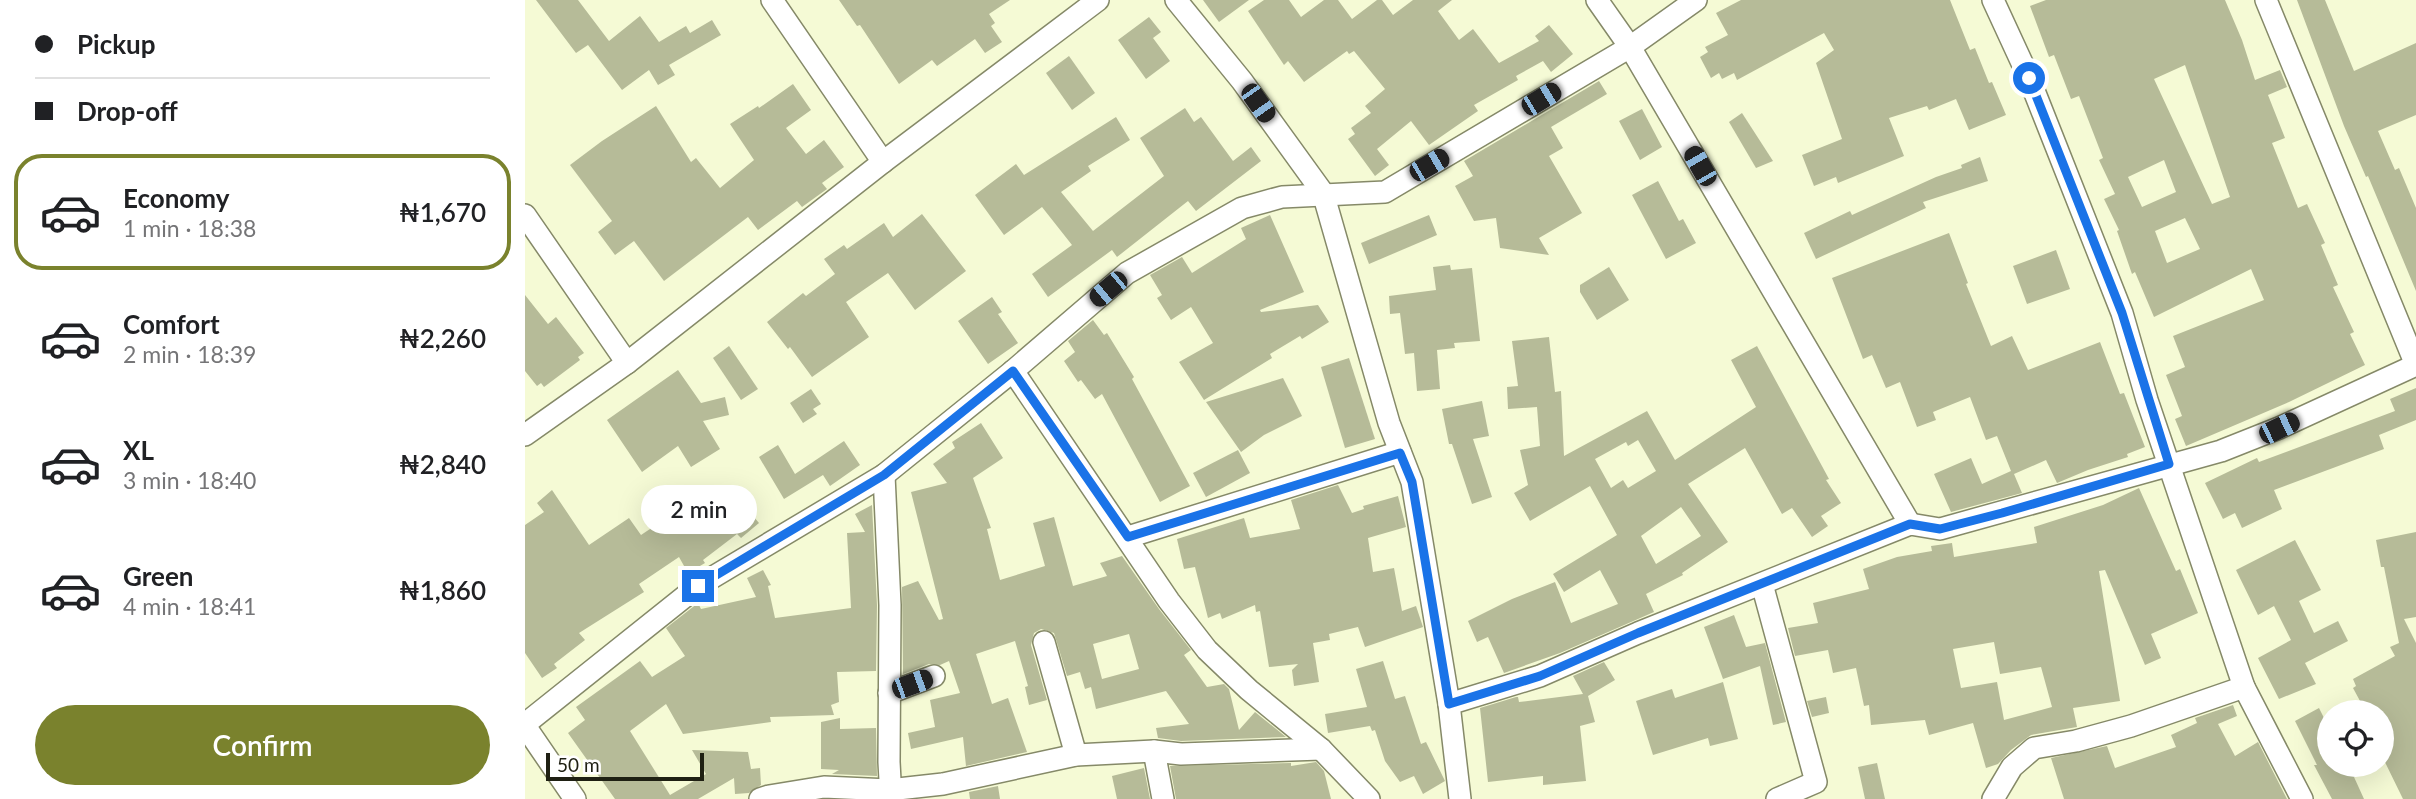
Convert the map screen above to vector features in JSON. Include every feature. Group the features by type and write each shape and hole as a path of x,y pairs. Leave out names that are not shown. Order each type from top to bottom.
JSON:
{"street":[{"path":"772,0 883,162"},
{"path":"525,435 627,363 883,162 1098,0"},
{"path":"1176,0 1242,80 1323,193 1388,423 1412,482 1449,704 1460,799"},
{"path":"1597,0 1630,47 1910,524"},
{"path":"575,799 525,725 698,586 884,475 1013,371 1127,273 1242,208 1282,197 1385,191 1630,47 1696,0"},
{"path":"1993,0 2029,78 2122,313 2169,464 2244,687 2302,799"},
{"path":"1449,704 1540,676 1910,524 1940,529 2221,451 2279,428 2416,365 2266,0"},
{"path":"525,215 627,363"},
{"path":"1013,371 1169,601 1207,650 1249,690 1321,749 1369,799"},
{"path":"1128,537 1400,453"},
{"path":"884,475 890,604 890,794"},
{"path":"1762,584 1816,782 1777,799"},
{"path":"1044,642 1076,755"},
{"path":"889,693 934,676"},
{"path":"1993,799 2013,767 2034,748 2076,741 2131,726 2244,687"},
{"path":"760,799 824,787 890,794 1076,755 1321,749"},
{"path":"1154,751 1163,799"},
{"path":"2005,778 2016,799"}],"building":[{"path":"536,0 578,0 609,41 640,16 659,42 686,26 690,33 712,20 721,35 669,65 675,75 658,85 649,70 622,90 588,45 576,53"},
{"path":"839,0 1010,0 989,14 995,23 991,26 1002,42 985,53 975,39 937,66 932,60 899,84 860,25 857,26"},
{"path":"1203,0 1249,0 1219,22"},
{"path":"1264,0 1289,0 1301,17 1324,0 1338,0 1352,19 1377,0 1382,0 1393,15 1413,0 1452,0 1438,11 1459,40 1473,29 1499,63 1539,41 1535,36 1549,25 1573,54 1551,72 1543,61 1516,76 1518,80 1474,105 1478,111 1429,145 1411,121 1377,149 1389,165 1375,176 1348,139 1355,134 1351,128 1371,113 1365,106 1385,89 1354,51 1349,54 1347,51 1304,82 1288,61 1284,65 1248,11"},
{"path":"1741,0 1950,0 1970,50 1975,48 2006,115 1969,130 1956,99 1929,110 1927,106 1889,118 1904,156 1838,183 1836,177 1814,186 1802,155 1842,139 1816,63 1834,50 1824,33 1737,80 1734,73 1722,79 1719,73 1711,78 1700,57 1708,52 1705,47 1728,35 1716,13"},
{"path":"2046,0 2225,0 2255,80 2280,70 2287,87 2268,95 2285,138 2272,143 2298,208 2307,204 2325,243 2321,245 2338,285 2333,287 2354,332 2350,334 2365,365 2289,402 2186,446 2175,419 2182,416 2166,375 2185,367 2173,336 2264,300 2251,269 2154,317 2135,272 2132,274 2117,231 2119,230 2104,199 2115,194 2099,160 2103,158 2079,96 2071,99 2054,55 2049,57 2030,6","holes":["2185,65 2230,197 2212,204 2154,79","2164,160 2176,192 2142,207 2128,177","2185,218 2200,249 2167,263 2155,231"]},
{"path":"2297,0 2325,0 2354,71 2416,43 2416,115 2378,131 2395,170 2399,168 2416,208 2416,291 2344,126"},
{"path":"1149,17 1161,32 1153,38 1170,61 1146,79 1118,40"},
{"path":"1069,56 1095,93 1072,110 1046,73"},
{"path":"1599,81 1607,94 1551,127 1563,148 1549,156 1582,213 1539,238 1549,255 1500,248 1496,218 1474,221 1455,186 1473,176 1464,161"},
{"path":"793,84 811,110 786,128 806,154 824,140 844,167 822,183 827,189 802,207 797,201 758,230 748,217 664,281 634,241 615,255 598,232 612,221 570,165 656,106 691,162 696,158 720,188 754,160 730,124"},
{"path":"1185,108 1194,122 1201,117 1233,161 1251,147 1261,161 1196,211 1188,201 1117,257 1112,250 1048,297 1032,274 1072,245 1042,207 1004,235 975,195 1016,164 1024,175 1116,117 1130,140 1088,166 1091,171 1061,192 1093,231 1164,176 1140,138"},
{"path":"1642,109 1662,147 1640,160 1619,121"},
{"path":"1742,113 1773,161 1756,168 1729,122"},
{"path":"1980,157 1988,181 1923,202 1926,208 1816,259 1804,233 1850,211 1852,215 1962,168 1961,165"},
{"path":"1658,181 1679,221 1683,219 1696,243 1666,259 1632,195"},
{"path":"922,214 966,271 915,310 888,273 846,302 869,337 812,377 767,322 803,293 806,296 835,274 824,259 844,245 847,249 884,223 893,237"},
{"path":"1270,215 1304,292 1260,310 1261,312 1318,305 1329,322 1270,354 1272,358 1204,400 1179,362 1213,343 1191,307 1171,320 1157,298 1162,295 1150,275 1182,257 1192,273 1246,239 1241,228"},
{"path":"1429,215 1437,235 1369,264 1361,243"},
{"path":"1949,233 1991,346 2012,336 2028,370 2100,342 2120,394 2124,393 2145,447 2127,454 2128,457 2057,483 2046,460 2014,474 2022,493 1951,512 1934,474 1971,458 1982,484 2011,471 1997,436 1986,440 1970,397 1933,412 1936,420 1917,427 1900,382 1886,388 1872,355 1863,359 1832,278"},
{"path":"2056,250 2070,289 2027,304 2013,266"},
{"path":"1450,265 1451,270 1472,268 1480,341 1454,343 1455,348 1437,350 1440,389 1417,391 1414,353 1405,354 1400,313 1390,314 1389,296 1436,290 1433,267"},
{"path":"1609,267 1629,300 1597,320 1580,292 1580,285"},
{"path":"525,295 548,324 556,317 584,353 578,357 580,360 544,387 541,383 537,386 525,371"},
{"path":"992,297 1002,312 998,314 1018,343 988,364 958,321"},
{"path":"1093,320 1104,335 1107,333 1134,377 1132,379 1190,486 1160,502 1102,394 1095,399 1081,380 1078,382 1064,361 1075,352 1068,341"},
{"path":"1549,337 1555,392 1561,391 1564,456 1647,411 1675,460 1756,407 1731,360 1757,346 1829,479 1826,480 1841,503 1821,516 1828,526 1812,537 1792,508 1782,514 1745,448 1688,484 1728,542 1682,573 1683,575 1646,594 1654,612 1560,653 1504,673 1488,637 1477,642 1468,621 1555,582 1571,623 1618,604 1600,570 1564,592 1553,574 1617,535 1590,486 1530,521 1514,493 1528,485 1520,450 1540,446 1537,407 1508,409 1507,387 1518,386 1512,341","holes":["1638,440 1656,471 1628,488 1623,480 1611,488 1595,459 1626,442 1628,446","1681,507 1701,536 1656,564 1641,536"]},
{"path":"729,346 758,389 741,400 713,358"},
{"path":"1349,358 1375,439 1345,448 1321,367"},
{"path":"678,370 701,403 725,397 729,415 703,421 720,449 691,467 678,446 642,472 607,420"},
{"path":"1283,378 1302,416 1264,435 1241,452 1206,402"},
{"path":"2416,388 2416,420 2379,435 2384,449 2274,490 2282,509 2242,528 2235,513 2223,519 2205,483 2257,458 2259,462 2395,411 2390,399"},
{"path":"811,389 821,404 813,409 817,414 803,423 790,403"},
{"path":"1482,401 1489,436 1473,439 1492,497 1472,504 1452,444 1449,444 1442,409"},
{"path":"981,423 1003,458 973,478 991,528 987,529 1000,580 1045,566 1033,523 1054,517 1073,586 1107,576 1100,563 1122,556 1191,650 1184,655 1207,687 1224,684 1229,689 1239,730 1255,712 1286,737 1181,741 1158,738 1156,728 1189,724 1166,691 1096,709 1091,687 1085,689 1080,672 1067,676 1054,633 1041,629 1034,633 1031,645 1047,700 1029,705 1025,687 1028,686 1015,641 976,654 992,704 1008,698 1027,752 966,766 963,737 911,749 908,733 935,727 930,700 960,693 949,661 940,665 929,664 903,674 902,587 918,581 939,620 943,619 911,492 947,483 933,464 955,448 952,442","holes":["1129,634 1139,669 1102,679 1093,644"]},
{"path":"844,441 860,465 830,486 823,475 784,499 759,457 778,445 795,474"},
{"path":"1238,450 1250,473 1206,497 1193,473"},
{"path":"1338,485 1352,513 1364,509 1363,506 1398,496 1406,527 1368,538 1373,572 1394,568 1402,611 1416,606 1423,627 1365,647 1358,627 1329,634 1330,640 1313,643 1319,682 1294,686 1292,670 1298,664 1269,667 1260,611 1256,612 1255,605 1222,619 1220,613 1208,618 1195,567 1184,569 1177,539 1244,518 1250,538 1300,529 1291,500"},
{"path":"2139,488 2176,571 2180,569 2198,613 2151,634 2161,658 2145,665 2105,570 2099,571 2120,701 2073,708 2077,727 2031,735 1998,764 1986,768 1973,723 1929,735 1925,720 1871,725 1869,705 1864,706 1856,668 1833,673 1828,650 1795,656 1788,628 1818,623 1813,603 1869,589 1863,569 1897,557 1932,551 1931,546 1952,543 1954,557 2037,543 2034,527 2103,505","holes":["1994,642 2000,674 2041,667 2052,707 2004,720 1997,682 1961,688 1953,649"]},
{"path":"552,490 589,545 629,518 641,535 674,513 684,528 725,497 736,511 743,504 759,523 741,538 737,534 703,560 705,563 688,573 679,557 639,584 644,592 579,633 585,640 554,664 557,668 542,678 525,653 525,525 544,512 537,503"},
{"path":"872,505 877,605 876,671 837,672 839,702 831,705 834,715 770,717 771,722 683,734 666,704 630,731 670,795 706,774 692,750 748,752 751,769 760,768 761,785 749,793 735,794 734,778 698,799 615,799 568,733 585,720 576,707 640,661 652,677 685,656 666,628 698,603 701,609 756,597 747,578 763,570 771,585 768,586 775,618 851,608 847,533 865,532 855,514"},
{"path":"2416,532 2416,617 2404,619 2416,643 2416,799 2403,799 2392,777 2394,700 2360,700 2353,688 2356,686 2353,679 2395,656 2390,647 2399,643 2376,540"},
{"path":"2295,540 2321,590 2299,601 2314,633 2338,621 2348,641 2305,663 2316,684 2279,699 2258,658 2291,640 2274,606 2258,615 2236,570"},
{"path":"1734,615 1746,647 1765,643 1786,722 1773,725 1760,666 1723,679 1704,627"},
{"path":"1383,661 1395,699 1405,696 1421,744 1426,742 1445,781 1423,794 1414,776 1400,782 1385,761 1375,730 1372,731 1370,726 1328,733 1325,714 1367,707 1356,669"},
{"path":"1604,662 1615,680 1588,696 1595,722 1580,726 1586,781 1543,785 1543,776 1488,782 1480,708 1516,697 1519,702 1583,694 1573,676"},
{"path":"1723,682 1738,739 1710,746 1708,738 1653,755 1636,701 1672,689 1675,698"},
{"path":"1826,697 1829,713 1812,717 1807,701"},
{"path":"2233,705 2237,716 2218,724 2235,756 2258,742 2287,799 2064,799 2051,758 2107,746 2115,768 2176,747 2171,735 2197,723 2195,718"},
{"path":"2317,709 2317,765 2295,721"},
{"path":"840,718 840,729 876,728 877,776 832,774 839,770 821,769 821,722"},
{"path":"1316,762 1324,771 1331,799 1176,799 1170,766 1291,763 1291,766"},
{"path":"1877,763 1885,799 1865,799 1858,767"},
{"path":"1144,768 1150,799 1117,799 1112,776"},
{"path":"2320,777 2354,777 2364,799 2332,799"},
{"path":"998,786 1000,799 970,799 969,792"}],"route":[{"path":"698,586 884,475 1013,371 1128,537 1400,453 1412,482 1449,704 1540,676 1638,633 1910,524 1940,529 2169,464 2122,313 2029,78"}]}
